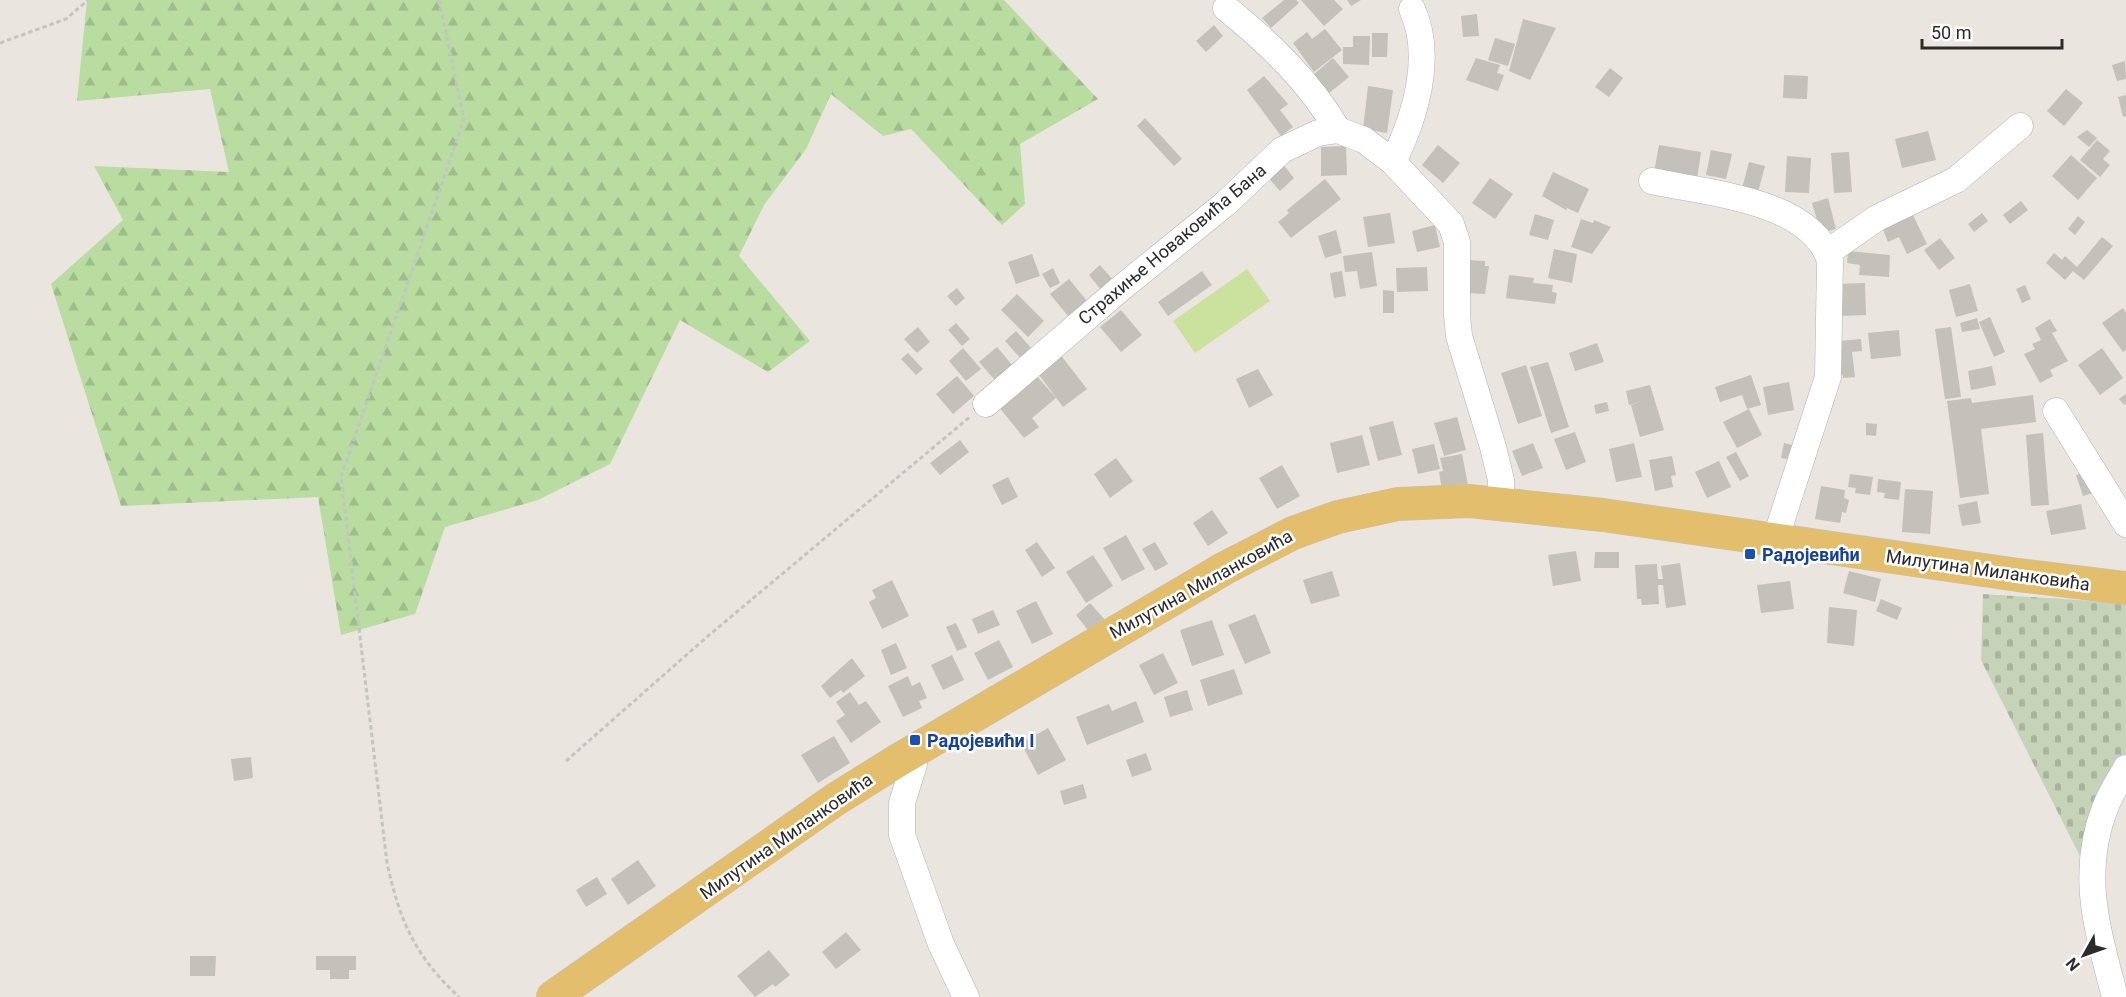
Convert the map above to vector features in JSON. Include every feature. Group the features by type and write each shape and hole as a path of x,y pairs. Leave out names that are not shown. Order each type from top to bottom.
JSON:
{"main road":[{"name":"Милутина Миланковића","path":"553,997 836,799 1176,595 1293,533 1338,517 1398,504 1447,500 1501,504 1602,515 2126,588"}],"street":[{"path":"1226,8 1289,65 1314,94 1338,130 1364,140 1393,162 1446,217 1455,232 1458,252 1456,315 1459,336 1493,447 1501,480 1501,504"},
{"path":"1393,162 1409,121 1422,66 1422,36 1412,9"},
{"path":"1827,252 1877,218 1956,180 2020,126"},
{"name":"Страхиње Новаковића Бана","path":"986,404 1120,289 1225,204 1282,150 1318,133 1338,130"},
{"path":"1652,181 1765,206 1809,227 1827,252 1830,261 1828,377 1775,540"},
{"path":"2056,411 2126,524"},
{"path":"914,752 914,764 902,802 902,835 941,944 966,997"},
{"path":"2115,997 2092,900 2091,867 2105,808 2126,768"}],"path":[{"path":"0,44 66,19 88,0"},
{"path":"439,0 464,119 341,477 387,863 393,892 410,938 420,955 459,997"},
{"path":"566,761 735,613 986,404"}],"green space":[{"path":"87,0 1004,0 1098,99 1020,144 1025,204 1002,225 911,129 883,136 831,94 806,149 764,205 739,256 810,341 768,372 680,320 610,464 538,500 445,527 415,614 341,635 318,497 121,506 51,284 123,220 94,166 229,172 210,89 77,101"},
{"path":"1247,269 1270,301 1195,353 1173,321"},
{"path":"1983,594 2126,603 2126,753 2106,790 2088,872 1981,660"}],"building":[{"path":"1284,0 1296,0 1299,3 1271,28 1262,18"},
{"path":"1301,0 1334,0 1343,9 1324,26"},
{"path":"1347,0 1361,0 1351,6"},
{"path":"1477,14 1479,36 1463,37 1461,16"},
{"path":"1523,19 1556,28 1530,80 1509,71"},
{"path":"1214,25 1223,36 1206,52 1196,41"},
{"path":"1325,29 1342,50 1314,72 1293,43 1307,32 1312,39"},
{"path":"1372,33 1388,33 1387,57 1372,57"},
{"path":"1353,36 1370,36 1369,65 1343,64 1343,47 1353,47"},
{"path":"1495,38 1515,44 1508,66 1488,60"},
{"path":"1333,58 1349,77 1328,94 1313,75"},
{"path":"1476,58 1500,65 1497,73 1504,75 1498,91 1466,80"},
{"path":"2125,61 2126,79 2117,81 2112,65"},
{"path":"1610,68 1623,78 1609,97 1595,87"},
{"path":"1784,75 1808,76 1807,99 1783,98"},
{"path":"1264,76 1288,104 1280,110 1293,127 1281,136 1247,90"},
{"path":"1368,86 1393,90 1387,133 1363,129"},
{"path":"2066,89 2083,103 2064,126 2047,111"},
{"path":"2126,95 2126,116 2123,117 2118,97"},
{"path":"1145,118 1182,159 1174,166 1137,126"},
{"path":"2087,130 2097,138 2089,147 2077,137"},
{"path":"1928,131 1936,160 1902,168 1895,139"},
{"path":"2097,140 2110,151 2103,159 2110,165 2100,177 2080,160"},
{"path":"1438,145 1460,163 1443,183 1422,165"},
{"path":"1659,145 1701,152 1697,180 1654,172"},
{"path":"1346,146 1347,175 1321,176 1321,147"},
{"path":"1711,150 1732,154 1726,179 1706,175"},
{"path":"1849,152 1852,192 1834,193 1831,153"},
{"path":"2071,155 2097,178 2078,200 2052,176"},
{"path":"1787,156 1811,158 1809,193 1785,192"},
{"path":"1749,162 1765,166 1757,196 1741,192"},
{"path":"1282,163 1294,178 1280,191 1267,176"},
{"path":"1553,172 1589,189 1578,213 1567,208 1566,210 1542,196"},
{"path":"1490,178 1513,194 1495,219 1472,203"},
{"path":"1325,179 1341,199 1291,238 1278,222 1289,213 1287,210"},
{"path":"1828,198 1836,229 1821,233 1812,203"},
{"path":"2021,201 2028,210 2010,224 2003,215"},
{"path":"1390,213 1395,243 1368,247 1363,217"},
{"path":"1912,213 1927,244 1907,254 1899,237 1888,242 1882,227"},
{"path":"1982,213 1988,221 1974,232 1968,224"},
{"path":"1535,214 1554,220 1548,240 1529,235"},
{"path":"2078,216 2085,222 2075,235 2068,229"},
{"path":"1581,219 1593,223 1594,220 1611,227 1592,254 1571,247"},
{"path":"1435,225 1440,247 1417,252 1412,231"},
{"path":"1336,230 1342,253 1325,258 1318,236"},
{"path":"2102,237 2113,246 2084,280 2073,271 2065,280 2046,263 2054,253 2062,260 2065,256 2077,267"},
{"path":"1940,238 1955,258 1939,270 1924,250"},
{"path":"1554,249 1577,254 1572,283 1548,278"},
{"path":"1848,251 1890,255 1889,277 1859,275 1860,265 1847,263"},
{"path":"1372,252 1377,286 1360,289 1357,271 1345,272 1343,256"},
{"path":"1032,254 1040,276 1016,284 1008,262"},
{"path":"1468,260 1485,261 1485,266 1489,266 1485,294 1467,293"},
{"path":"1100,265 1113,280 1101,290 1089,275"},
{"path":"1427,267 1428,291 1397,292 1396,268"},
{"path":"1053,268 1060,283 1050,288 1042,274"},
{"path":"1202,271 1212,285 1168,316 1158,302"},
{"path":"1342,271 1346,296 1334,298 1330,273"},
{"path":"1509,275 1534,278 1533,283 1553,285 1552,292 1557,293 1555,304 1506,298"},
{"path":"1069,279 1087,301 1068,316 1050,294"},
{"path":"1865,283 1866,315 1840,316 1838,284"},
{"path":"1970,284 1978,311 1956,317 1949,290"},
{"path":"2025,285 2031,299 2022,303 2016,289"},
{"path":"957,288 965,298 956,306 947,296"},
{"path":"1383,290 1394,291 1394,313 1383,313"},
{"path":"1017,294 1044,321 1028,337 1001,310"},
{"path":"2123,308 2126,313 2126,350 2123,352 2102,323"},
{"path":"1121,310 1142,335 1121,352 1100,327"},
{"path":"1990,317 2005,352 1994,357 1979,322"},
{"path":"1977,318 1980,329 1962,332 1960,323"},
{"path":"2050,319 2057,331 2052,333 2068,361 2050,370 2053,376 2040,383 2024,354 2035,349 2032,344 2041,340 2035,328"},
{"path":"956,323 970,339 962,346 948,330"},
{"path":"918,327 930,342 917,353 904,339"},
{"path":"1951,327 1961,397 1945,399 1935,329"},
{"path":"1899,330 1901,356 1871,359 1868,333"},
{"path":"1016,331 1033,350 1022,360 1005,341"},
{"path":"1861,339 1862,351 1852,352 1855,377 1843,378 1843,375 1838,375 1837,357 1841,357 1840,341"},
{"path":"1597,343 1604,362 1575,371 1569,353"},
{"path":"997,347 1018,372 1001,387 979,362"},
{"path":"963,348 981,369 966,381 949,361"},
{"path":"2102,348 2123,378 2100,395 2078,365"},
{"path":"908,353 923,369 916,375 901,359"},
{"path":"1060,354 1087,389 1063,407 1037,372"},
{"path":"1548,362 1569,427 1551,433 1530,367"},
{"path":"1526,365 1542,416 1518,424 1501,373"},
{"path":"1992,366 1996,385 1971,390 1968,371"},
{"path":"1258,369 1273,395 1249,408 1236,379"},
{"path":"1036,375 1056,398 1032,418 1039,427 1024,438 998,406"},
{"path":"1751,375 1761,405 1747,409 1742,395 1720,402 1715,387"},
{"path":"957,376 974,396 953,414 936,394"},
{"path":"1789,382 1794,410 1768,415 1763,387"},
{"path":"1650,385 1664,430 1640,437 1631,405 1642,402 1629,405 1626,391"},
{"path":"2126,394 2126,403 2124,405 2119,399"},
{"path":"2033,395 2036,422 1981,429 1989,494 1960,498 1947,401 1971,398 1972,403"},
{"path":"1607,402 1609,411 1596,414 1594,405"},
{"path":"1749,409 1762,435 1737,448 1723,422"},
{"path":"1457,417 1466,450 1444,456 1434,423"},
{"path":"1393,421 1402,455 1378,461 1369,427"},
{"path":"1866,423 1877,424 1876,436 1866,435"},
{"path":"1575,432 1586,462 1566,470 1554,439"},
{"path":"2043,433 2049,505 2031,506 2026,435"},
{"path":"1362,435 1370,465 1337,473 1330,443"},
{"path":"960,440 969,452 940,475 930,463"},
{"path":"1533,443 1543,468 1522,476 1512,451"},
{"path":"1634,443 1642,477 1616,482 1609,449"},
{"path":"1784,443 1796,446 1794,460 1781,458"},
{"path":"1434,444 1440,469 1418,474 1412,449"},
{"path":"1736,452 1749,476 1740,481 1726,457"},
{"path":"1462,454 1468,485 1442,490 1439,472 1443,471 1440,458"},
{"path":"1672,456 1676,475 1671,476 1673,487 1655,491 1649,460"},
{"path":"1116,458 1133,481 1110,498 1094,474"},
{"path":"1719,461 1731,487 1707,498 1695,472"},
{"path":"1282,465 1300,496 1277,509 1259,478"},
{"path":"2086,472 2093,493 2083,496 2076,475"},
{"path":"1850,474 1873,477 1870,495 1855,493 1856,488 1848,487"},
{"path":"1008,477 1018,497 1002,505 992,485"},
{"path":"1878,479 1901,482 1899,500 1884,498 1885,493 1877,492"},
{"path":"1821,486 1845,490 1844,498 1849,500 1846,513 1842,512 1840,523 1815,519"},
{"path":"1905,489 1933,491 1930,534 1902,532"},
{"path":"1977,501 1981,523 1962,526 1958,505"},
{"path":"2081,504 2086,529 2051,535 2046,511"},
{"path":"1212,510 1228,533 1208,546 1193,523"},
{"path":"1126,535 1145,569 1122,581 1103,548"},
{"path":"1037,542 1055,568 1042,577 1025,550"},
{"path":"1155,542 1168,564 1155,571 1142,549"},
{"path":"1576,551 1581,581 1553,586 1548,555"},
{"path":"1595,552 1619,552 1619,568 1594,568"},
{"path":"1093,555 1113,586 1086,603 1066,572"},
{"path":"1680,563 1686,605 1666,608 1663,585 1658,585 1659,604 1642,605 1641,599 1637,599 1635,565 1657,564 1658,579 1663,579 1661,566"},
{"path":"1332,571 1340,596 1311,604 1303,580"},
{"path":"1849,571 1881,579 1875,602 1843,593"},
{"path":"892,580 909,616 882,629 869,602 876,598 872,590"},
{"path":"1790,581 1794,609 1761,613 1757,585"},
{"path":"1881,599 1902,608 1897,620 1876,611"},
{"path":"1036,601 1053,634 1032,644 1016,611"},
{"path":"1090,603 1106,621 1091,634 1076,615"},
{"path":"1829,607 1857,610 1854,646 1827,643"},
{"path":"993,610 1000,625 978,634 972,619"},
{"path":"1255,614 1271,653 1245,664 1228,625"},
{"path":"1212,620 1224,655 1192,666 1180,630"},
{"path":"956,623 967,647 957,651 946,627"},
{"path":"999,640 1013,667 988,680 974,653"},
{"path":"896,643 907,668 891,675 881,650"},
{"path":"1163,653 1178,683 1154,695 1139,665"},
{"path":"952,655 964,680 943,690 931,665"},
{"path":"852,658 865,676 843,693 841,690 830,698 821,686"},
{"path":"1234,669 1243,694 1208,706 1200,680"},
{"path":"908,676 912,686 920,682 927,698 919,701 922,708 903,717 888,686"},
{"path":"1187,690 1193,710 1170,717 1164,697"},
{"path":"850,692 859,705 866,701 881,722 851,743 836,721 845,715 836,702"},
{"path":"1136,701 1144,722 1087,745 1076,717 1109,704 1112,711"},
{"path":"1048,728 1066,760 1038,775 1021,743"},
{"path":"834,736 850,763 818,783 801,755"},
{"path":"1146,753 1152,770 1132,777 1126,760"},
{"path":"251,757 253,778 234,781 231,759"},
{"path":"1083,784 1087,798 1064,805 1060,791"},
{"path":"638,860 656,886 628,905 611,879"},
{"path":"597,877 607,894 586,907 576,890"},
{"path":"846,932 861,950 836,969 822,952"},
{"path":"769,950 790,975 775,987 773,984 755,997 737,976"},
{"path":"190,956 216,956 215,976 190,976"},
{"path":"316,956 356,956 356,970 349,970 349,979 330,979 330,970 316,970"}],"place":[{"name":"Радојевићи","path":"1750,554"},
{"name":"Радојевићи I","path":"915,740"}]}
